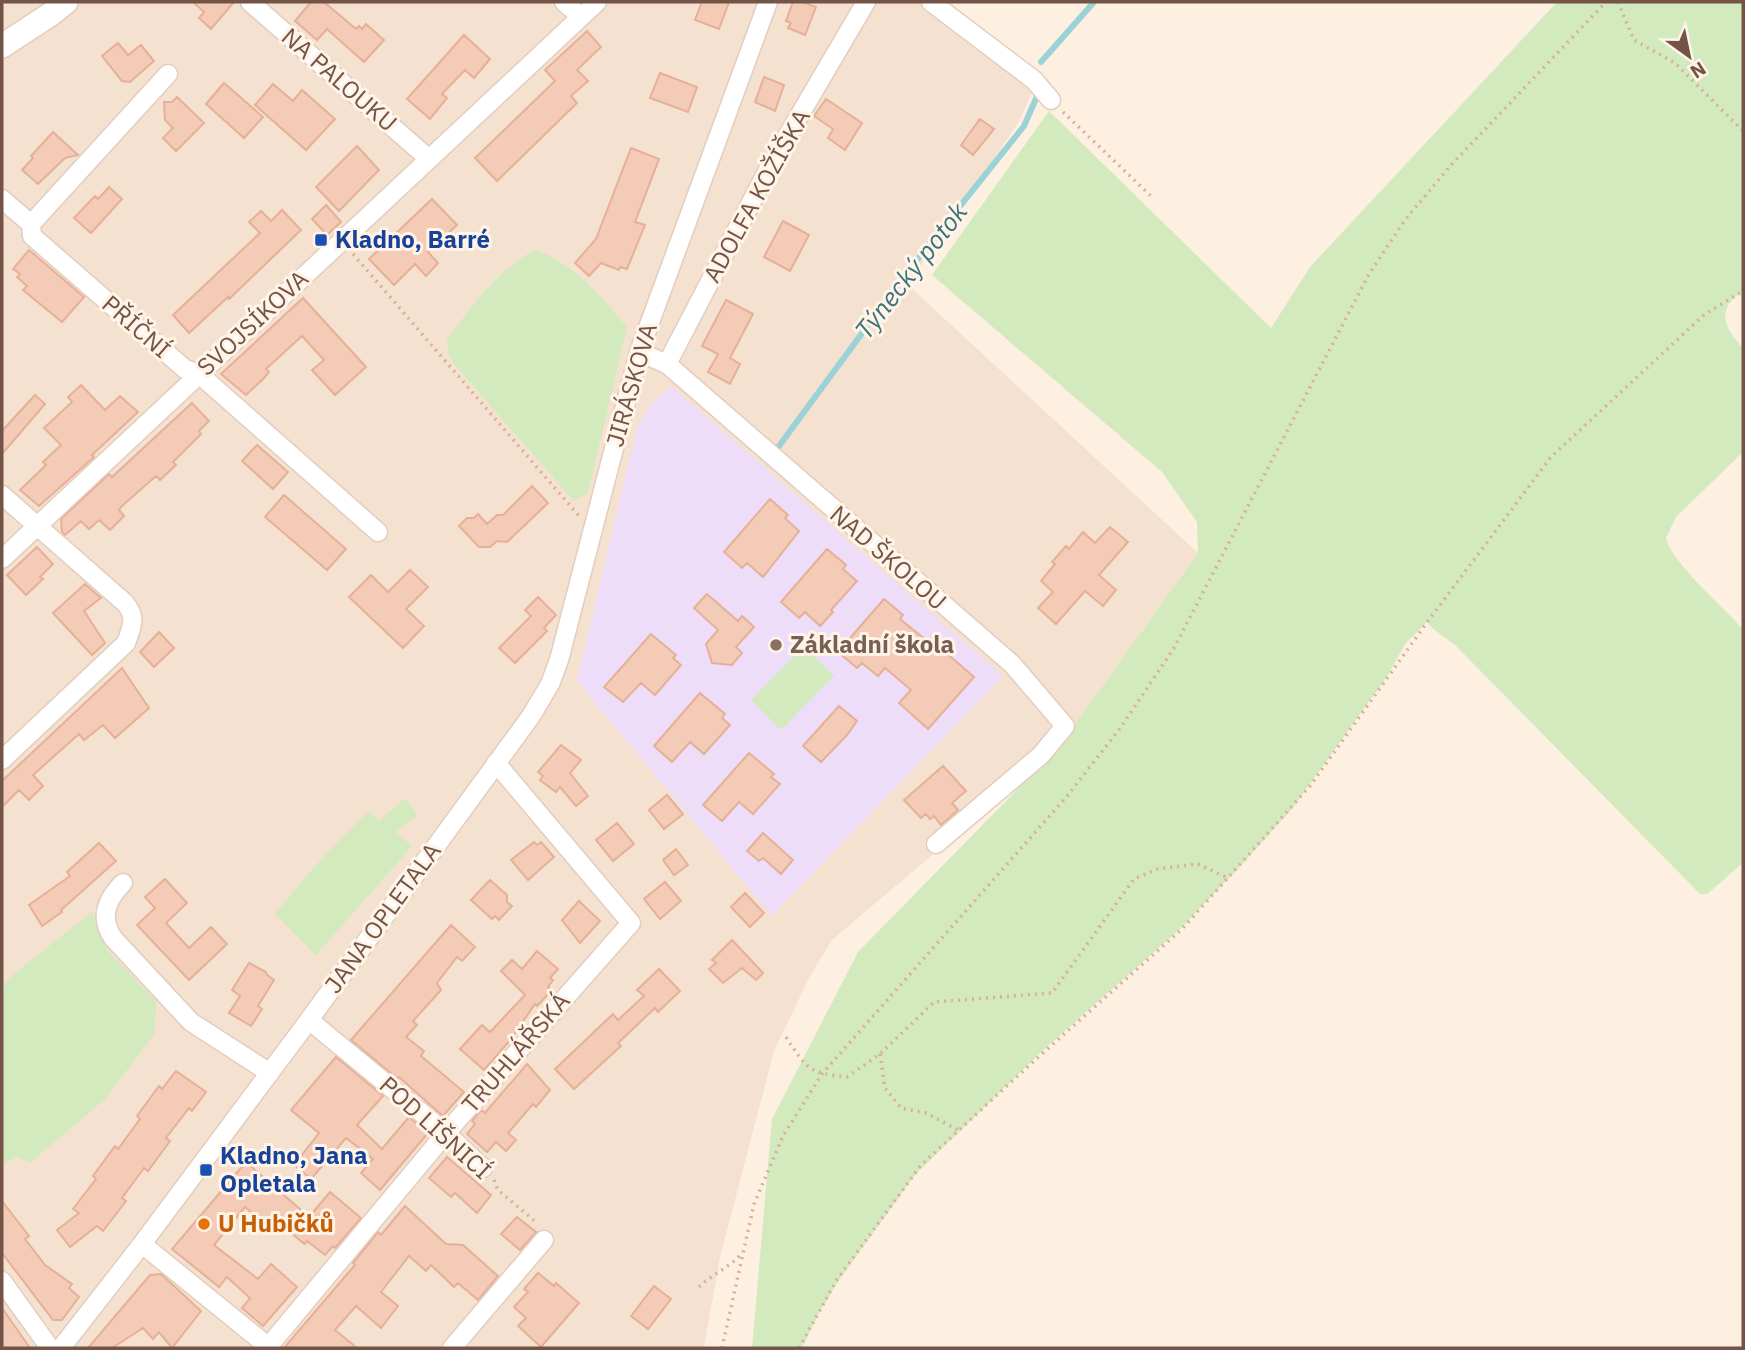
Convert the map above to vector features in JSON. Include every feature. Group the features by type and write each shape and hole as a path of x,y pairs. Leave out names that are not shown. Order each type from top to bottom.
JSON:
{"street":[{"path":"2,46 66,2"},
{"name":"NA PALOUKU","path":"250,2 429,159"},
{"path":"564,2 581,17"},
{"name":"SVOJSÍKOVA","path":"2,559 597,2"},
{"name":"JIRÁSKOVA","path":"496,763 531,716 550,684 559,660 639,352 768,2"},
{"name":"ADOLFA KOŽÍŠKA","path":"667,364 772,162 866,2"},
{"path":"931,2 1034,80 1051,100"},
{"path":"31,224 168,74"},
{"name":"PŘÍČNÍ","path":"2,199 31,224 32,236 185,369 199,374 378,532"},
{"path":"639,352 667,364"},
{"name":"NAD ŠKOLOU","path":"667,364 1012,664 1065,726 1041,755 936,844"},
{"path":"2,495 125,603 132,611 134,623 126,643 2,760"},
{"name":"JANA OPLETALA","path":"61,1348 270,1073 496,763"},
{"name":"TRUHLÁŘSKÁ","path":"269,1348 446,1133 631,923 496,763"},
{"path":"123,883 111,895 105,912 107,926 113,938 191,1022 270,1073"},
{"name":"POD LÍŠNICÍ","path":"309,1020 446,1133 483,1168"},
{"path":"452,1348 544,1240"},
{"path":"142,1244 269,1348"},
{"path":"2,1281 50,1348"}],"path":[{"path":"722,1348 754,1204 783,1136 822,1074 1068,795 1121,727 1174,648 1369,274 1398,231 1452,164 1606,2"},
{"path":"1618,2 1634,40 1675,63 1743,131"},
{"path":"1051,100 1153,198"},
{"path":"341,241 592,531"},
{"path":"799,1348 836,1280 921,1165 1182,929 1310,786 1427,621 1551,457 1705,314 1743,291"},
{"path":"786,1037 805,1067 822,1074 847,1077 880,1054 934,1002 1052,993 1134,879 1157,869 1199,864 1228,878"},
{"path":"880,1054 885,1088 901,1108 926,1113 958,1130"},
{"name":"POD LÍŠNICÍ","path":"483,1168 494,1180 498,1190 550,1234 544,1240"},
{"path":"699,1287 708,1277 731,1265 743,1253"}],"shaded area":[{"path":"2,2 947,2 1031,67 1033,89 1020,120 908,285 1198,553 1058,748 832,940 809,978 774,1051 720,1257 704,1348 2,1348"},
{"name":"Základní škola","path":"671,386 1003,676 772,916 577,681 637,428 650,405"}],"green space":[{"path":"1557,2 1743,2 1743,291 1729,305 1725,318 1731,333 1743,348 1743,452 1676,517 1666,538 1688,572 1743,629 1743,863 1707,894 1700,894 1456,646 1427,622 1406,643 1386,678 1292,809 1236,871 1181,928 1039,1054 915,1175 839,1280 802,1348 752,1348 772,1119 858,952 1058,748 1198,553 1197,522 1162,472 932,275 1049,111 1271,328 1310,267"},
{"path":"535,250 574,272 627,327 588,493 574,501 453,363 448,353 447,340 476,302 510,266"},
{"path":"804,646 834,676 781,730 751,700"},
{"path":"405,798 418,815 395,832 412,846 316,955 275,914 314,867 369,811 379,821"},
{"path":"92,912 108,951 156,1001 155,1033 105,1099 31,1162 17,1157 2,1165 2,987 15,973"}],"building":[{"path":"193,2 234,2 211,29 199,18 204,12"},
{"path":"311,2 324,2 356,29 359,26 362,29 366,24 384,40 364,62 327,29 317,40 295,21"},
{"path":"702,2 729,2 719,29 695,20"},
{"path":"793,2 803,2 816,7 805,35 788,28 791,23 786,21"},
{"path":"587,31 601,47 577,70 588,81 571,96 577,103 497,181 475,158 555,81 545,70"},
{"path":"464,35 490,59 474,78 465,70 442,94 447,98 430,119 407,99"},
{"path":"118,43 128,55 141,45 154,61 130,82 122,81 102,56"},
{"path":"660,73 697,87 688,112 650,98"},
{"path":"764,77 784,85 775,111 755,102"},
{"path":"224,83 263,117 244,138 206,104"},
{"path":"273,84 293,101 302,90 335,119 306,150 255,105"},
{"path":"177,97 204,123 176,151 163,138 173,128 165,120 164,102 172,102"},
{"path":"826,99 862,123 845,150 828,138 833,129 814,116"},
{"path":"980,119 994,129 973,155 961,145"},
{"path":"53,132 78,155 65,158 38,184 22,170"},
{"path":"357,146 379,170 339,211 316,187"},
{"path":"631,148 659,159 635,222 645,225 627,269 620,267 619,270 601,263 589,276 575,263 596,239"},
{"path":"109,187 122,199 91,233 74,218 95,196 98,199"},
{"path":"432,199 457,225 428,252 438,263 426,276 415,264 394,285 369,259"},
{"path":"326,205 341,222 327,235 312,219"},
{"path":"282,210 301,230 189,333 173,315 260,233 249,222 261,211 271,221"},
{"path":"783,221 809,235 790,271 764,257"},
{"path":"29,250 84,297 62,322 23,290 27,286 17,277 20,274 13,269"},
{"path":"303,298 366,367 335,395 312,370 324,360 302,336 266,369 269,372 246,395 221,374"},
{"path":"726,300 753,314 730,358 740,364 730,384 708,372 718,354 702,346"},
{"path":"81,385 105,410 120,396 138,412 92,455 94,457 39,506 20,490 46,465 43,462 61,445 44,428 72,402 68,397"},
{"path":"35,395 45,404 2,454 2,431"},
{"path":"192,403 209,421 199,431 201,434 173,462 176,465 160,480 156,476 122,506 119,510 124,516 110,530 99,520 89,529 81,521 65,535 62,532 61,519 109,474 112,477"},
{"path":"257,445 288,472 273,489 242,461"},
{"path":"532,486 548,503 507,542 497,541 490,547 479,547 459,526 467,518 474,518 478,514 487,524 497,515 503,515"},
{"path":"284,495 346,549 327,570 265,517"},
{"path":"770,499 788,515 785,518 799,531 763,577 747,563 742,568 724,552"},
{"path":"1110,527 1128,542 1099,575 1116,590 1103,606 1085,591 1056,624 1038,608 1053,592 1041,581 1055,564 1052,562 1066,546 1069,549 1083,532 1095,543"},
{"path":"37,547 53,564 40,577 43,579 26,595 7,575"},
{"path":"827,549 846,565 843,569 857,581 820,626 805,612 799,618 781,602"},
{"path":"410,570 428,587 406,609 424,626 403,648 349,597 371,575 388,592"},
{"path":"85,584 101,598 84,611 105,643 92,655 53,613"},
{"path":"707,594 738,621 742,616 754,627 736,647 742,653 732,665 712,663 706,644 718,630 694,608"},
{"path":"538,597 556,615 544,628 547,631 515,663 499,648 531,616 525,610"},
{"path":"884,599 903,615 900,619 926,640 929,638 974,677 928,729 899,703 911,690 885,668 878,676 862,663 857,668 838,652"},
{"path":"159,632 174,648 154,667 140,652"},
{"path":"651,634 676,655 673,658 681,665 655,695 641,683 623,702 604,687"},
{"path":"122,668 149,708 115,738 103,725 84,740 79,734 33,775 43,786 29,800 19,790 2,807 2,781"},
{"path":"700,693 725,714 722,718 730,725 704,754 690,742 672,762 654,746"},
{"path":"839,706 857,721 821,762 803,746"},
{"path":"561,745 581,760 570,773 588,796 576,806 560,787 556,792 540,780 543,776 538,772"},
{"path":"749,753 774,774 771,777 780,784 753,814 739,802 722,821 703,805"},
{"path":"943,766 966,791 952,803 958,810 941,825 934,816 930,819 926,814 921,818 904,800"},
{"path":"667,795 683,814 664,829 649,810"},
{"path":"617,823 634,844 613,861 596,840"},
{"path":"763,833 793,860 781,874 763,858 759,861 747,851"},
{"path":"534,842 537,845 541,842 554,857 528,880 511,860"},
{"path":"99,843 116,861 61,910 62,912 42,926 29,905 70,876 67,872"},
{"path":"676,849 688,865 674,875 663,860"},
{"path":"165,879 187,903 166,923 189,948 211,927 227,944 189,980 137,925 155,908 145,897"},
{"path":"490,880 507,895 507,902 512,906 499,920 495,916 492,919 471,900"},
{"path":"665,882 681,901 660,919 644,899"},
{"path":"745,893 764,913 750,927 731,907"},
{"path":"579,901 600,921 580,943 562,920"},
{"path":"451,925 475,947 462,961 457,957 437,983 441,990 413,1021 417,1025 406,1037 424,1051 421,1056 464,1092 443,1116 351,1040"},
{"path":"732,940 763,973 756,980 742,968 723,983 709,969 716,963 712,960"},
{"path":"537,951 558,969 550,978 553,980 548,987 552,990 537,1006 535,1004 511,1039 484,1070 460,1049 482,1025 490,1032 525,995 501,971 512,960 522,969"},
{"path":"249,963 266,972 274,980 258,1006 262,1009 251,1026 229,1013 240,996 232,990"},
{"path":"659,969 680,991 658,1012 655,1008 618,1043 621,1046 574,1089 555,1069 613,1014 618,1020 644,996 637,990"},
{"path":"336,1057 383,1096 357,1125 382,1149 409,1117 428,1133 380,1190 361,1173 373,1159 346,1138 311,1179 294,1165 319,1133 291,1110"},
{"path":"527,1064 550,1090 536,1107 533,1104 508,1133 516,1140 506,1151 496,1142 487,1152 467,1134 475,1124 472,1121 481,1110 485,1113"},
{"path":"176,1071 206,1092 192,1111 189,1108 166,1138 170,1141 148,1171 144,1168 122,1198 126,1201 103,1231 97,1226 70,1247 57,1230 79,1213 73,1209 96,1179 93,1176 115,1146 118,1149 140,1119 137,1116 159,1086 162,1089"},
{"path":"447,1157 491,1195 477,1213 455,1193 451,1197 429,1178"},
{"path":"246,1162 309,1217 330,1192 361,1218 335,1248 333,1246 325,1255 307,1241 305,1244 302,1242 276,1221 270,1228 245,1207 214,1245 258,1279 271,1264 297,1287 263,1326 242,1308 250,1298 227,1277 219,1287 172,1249"},
{"path":"2,1201 29,1236 25,1239 45,1265 72,1284 69,1288 79,1297 62,1320 53,1320 2,1253"},
{"path":"405,1206 446,1244 463,1245 498,1276 478,1300 458,1283 454,1287 431,1265 426,1271 409,1256 381,1292 398,1306 381,1328 356,1306 335,1330 357,1348 284,1348 355,1265 353,1263 378,1232 381,1235"},
{"path":"517,1217 536,1232 520,1250 501,1234"},
{"path":"538,1273 554,1286 556,1283 579,1303 541,1347 518,1326 526,1318 514,1307 528,1292 524,1289"},
{"path":"161,1274 201,1311 172,1348 159,1332 153,1339 143,1328 112,1348 88,1348 150,1275"},
{"path":"654,1286 671,1299 648,1329 631,1316"},
{"path":"2,1308 30,1348 2,1348"}],"waterway":[{"name":"Týnecký potok","path":"1041,62 1094,2"},
{"name":"Týnecký potok","path":"779,446 902,279 1024,126 1038,94"}],"place":[{"name":"Kladno, Barré","path":"321,240"},
{"name":"Základní škola","path":"776,645"},
{"name":"Kladno, Jana Opletala","path":"206,1170"},
{"name":"U Hubičků","path":"204,1224"}]}
